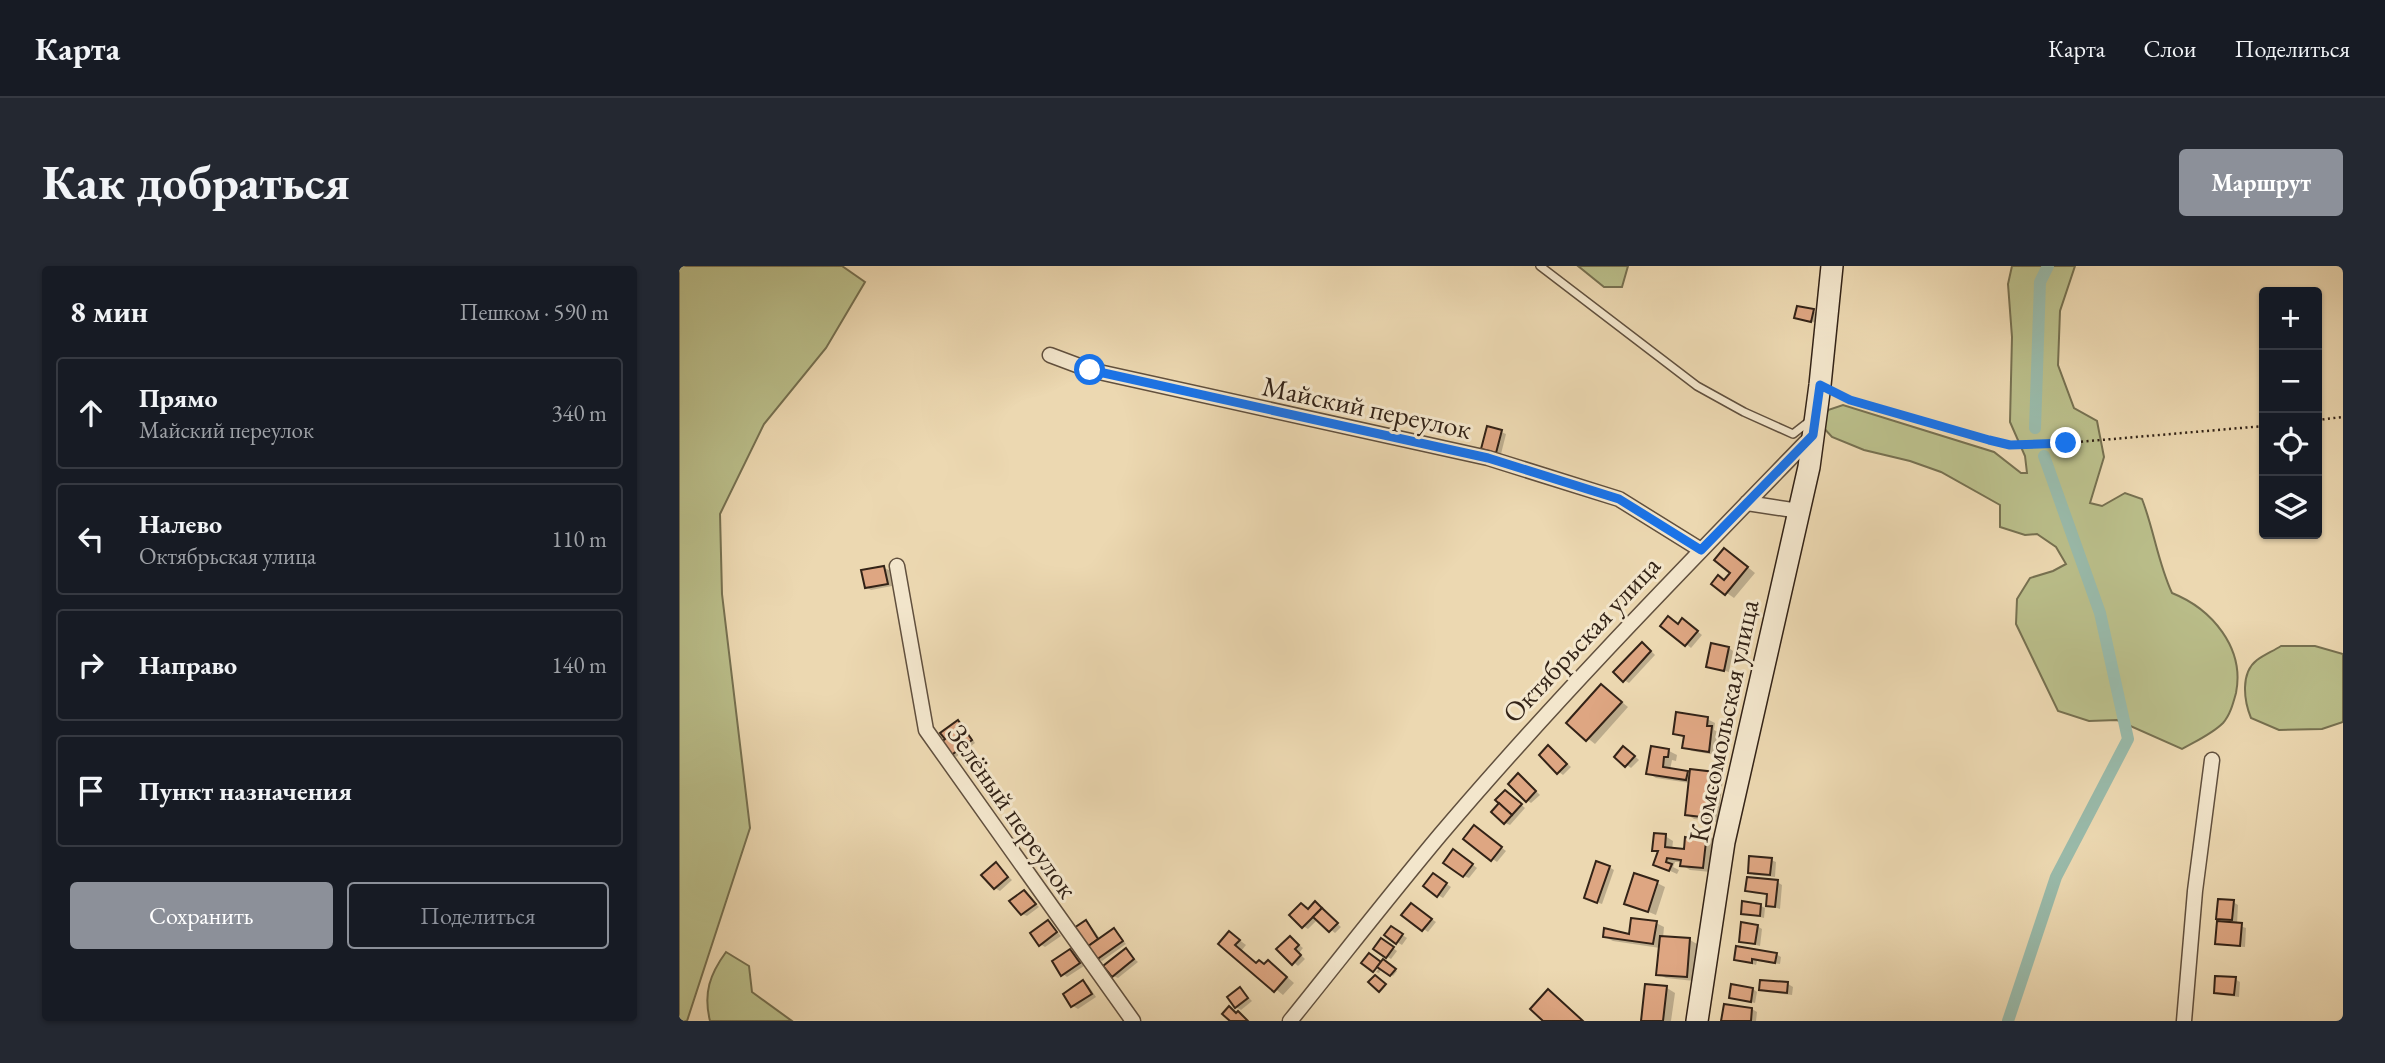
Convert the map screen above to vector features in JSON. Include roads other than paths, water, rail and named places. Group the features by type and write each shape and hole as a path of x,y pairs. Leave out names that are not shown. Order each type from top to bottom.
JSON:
{"street":[{"path":"1807,428 1820,385 1832,266"},
{"name":"Майский переулок","path":"1050,355 1090,370 1488,458 1619,499 1701,550"},
{"name":"Октябрьская улица","path":"1290,1021 1440,835 1701,550 1797,452 1807,428"},
{"name":"Комсомольская улица","path":"1697,1021 1724,842 1799,511 1807,428"},
{"path":"1747,503 1799,511"},
{"name":"Зелёный переулок","path":"897,566 926,730 1133,1021"},
{"path":"2184,1021 2195,891 2212,760"}],"lane":[{"path":"1540,266 1697,386 1744,412 1807,428"}],"waterway":[{"path":"2035,428 2040,282 2048,266"},
{"path":"2008,1021 2056,877 2128,739 2100,613 2044,456"}]}
